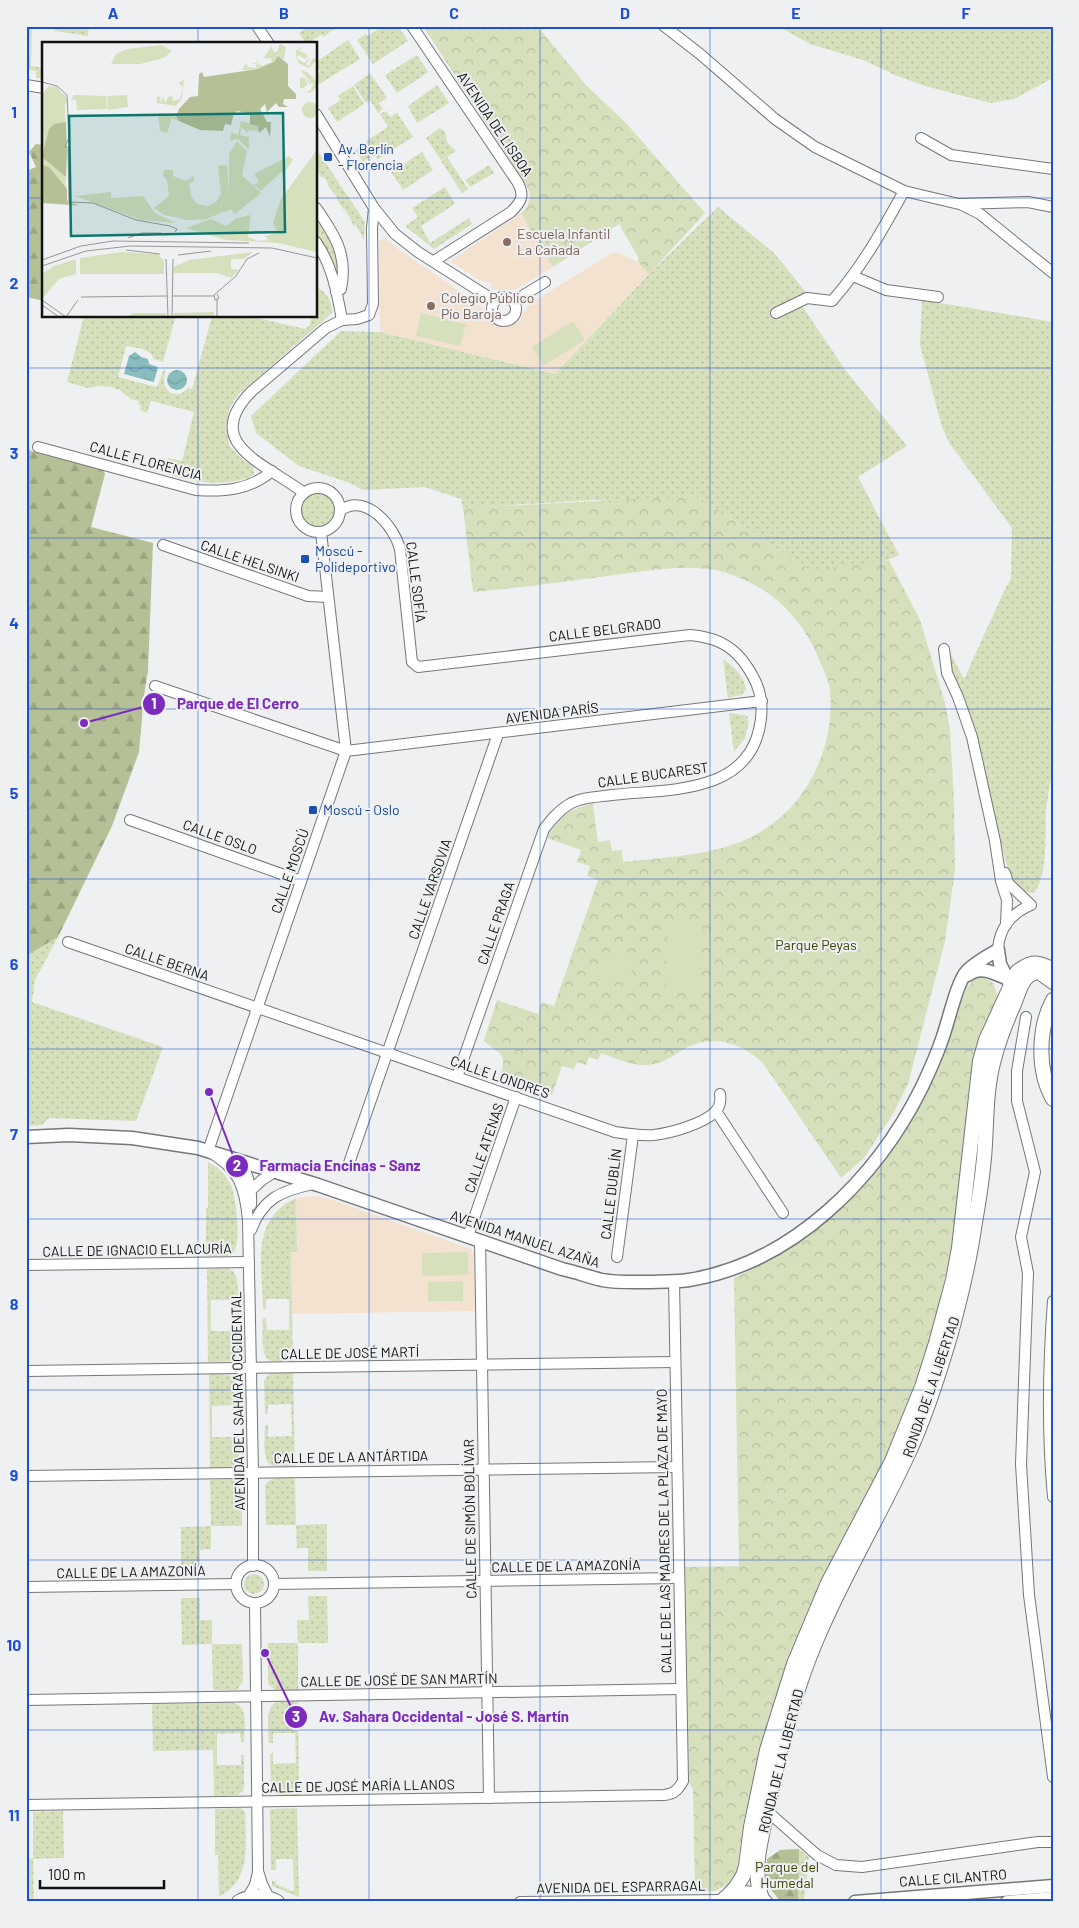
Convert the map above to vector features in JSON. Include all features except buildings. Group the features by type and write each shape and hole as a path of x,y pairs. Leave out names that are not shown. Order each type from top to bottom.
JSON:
{"main road":[{"name":"RONDA DE LA LIBERTAD","path":"723,1900 736,1887 743,1876 767,1750 797,1656 828,1583 892,1461 912,1413 936,1344 959,1248 980,1061 986,1040 1005,999 1008,981 1024,966 1041,963 1053,970"},
{"name":"RONDA DE LA LIBERTAD","path":"764,1900 757,1886 757,1868 767,1811 788,1725 806,1667 820,1629 909,1452 949,1340 962,1291 975,1228 993,1062 1002,1034 1026,976 1031,972 1039,972 1053,982"},
{"path":"1053,1000 1045,1020 1041,1059 1047,1086 1053,1099"},
{"path":"723,1900 740,1893 748,1893 764,1900"},
{"path":"243,1900 258,1896 273,1900"}],"street":[{"path":"257,26 268,42"},
{"name":"AVENIDA DE LISBOA","path":"412,26 518,183 522,194 521,202 511,212 434,260"},
{"path":"664,26 775,119 815,147 904,191 959,204 980,214 1053,273"},
{"path":"26,85 42,88"},
{"path":"318,117 374,208 402,241 495,301"},
{"path":"920,138 951,155 1053,170"},
{"path":"776,314 807,298 832,301 854,276 904,191"},
{"path":"959,204 1028,202 1053,207"},
{"path":"304,493 251,457 238,444 232,430 234,415 242,401 252,391 326,328 342,320 363,318 369,315 373,304 372,228 374,208"},
{"path":"318,211 339,245 343,262 341,289 336,292"},
{"path":"318,245 325,254 342,320"},
{"path":"854,276 886,290 938,297"},
{"path":"514,301 545,282"},
{"path":"503,297 514,301 516,307 515,315 505,321 494,316 492,308 495,301 503,297"},
{"name":"CALLE FLORENCIA","path":"38,447 196,490 211,491 240,488 263,479 272,471"},
{"path":"314,488 328,490 338,500 341,510 335,525 321,532 307,529 299,521 296,506 304,493 314,488"},
{"name":"CALLE SOFÍA","path":"341,510 352,506 363,507 383,518 394,532 400,549 412,662 418,667"},
{"name":"CALLE MOSCÚ","path":"208,1151 346,752 321,532"},
{"name":"CALLE HELSINKI","path":"163,546 308,596 328,597"},
{"name":"CALLE BELGRADO","path":"418,667 690,635 704,636 729,647 754,675 762,701"},
{"path":"944,649 947,673 958,697 972,737 1007,900 1006,924"},
{"path":"155,686 346,752"},
{"name":"AVENIDA PARÍS","path":"346,752 762,701"},
{"name":"CALLE BUCAREST","path":"586,798 690,787 708,783 724,776 745,760 756,742 761,720 762,701"},
{"name":"CALLE VARSOVIA","path":"348,1166 498,734"},
{"name":"CALLE PRAGA","path":"457,1077 544,829 554,816 568,805 586,798"},
{"name":"CALLE OSLO","path":"130,820 301,881"},
{"path":"995,841 1008,883 1031,905 1017,913 1006,924 1000,937 998,950 1000,964 1008,981"},
{"name":"CALLE BERNA","path":"68,942 258,1008"},
{"name":"AVENIDA MANUEL AZAÑA","path":"26,1137 69,1135 132,1138 208,1151 276,1171 562,1269 602,1280 634,1282 674,1281 708,1276 749,1262 769,1252 808,1227 844,1197 876,1160 901,1124 921,1088 941,1042 966,972 983,958 998,950"},
{"path":"962,980 972,972 981,970 990,971 1008,981"},
{"name":"CALLE LONDRES","path":"258,1008 615,1132 632,1135 653,1135 670,1132 691,1125 716,1112"},
{"path":"1026,1017 1017,1071 1018,1101 1035,1172 1021,1237 1028,1273 1021,1464 1029,1595 1053,1777"},
{"path":"720,1094 720,1104 716,1112 783,1213"},
{"name":"CALLE ATENAS","path":"474,1238 516,1097"},
{"name":"CALLE DUBLÍN","path":"617,1256 632,1135"},
{"name":"AVENIDA DEL SAHARA OCCIDENTAL","path":"208,1151 225,1161 249,1193"},
{"name":"AVENIDA DEL SAHARA OCCIDENTAL","path":"238,1159 243,1166 249,1193 253,1566"},
{"path":"249,1193 262,1180 276,1171"},
{"name":"AVENIDA DEL SAHARA OCCIDENTAL","path":"248,1236 256,1217 270,1201 278,1195 295,1188 313,1184"},
{"name":"CALLE DE SIMÓN BOLÍVAR","path":"474,1238 482,1364 489,1798"},
{"name":"CALLE DE IGNACIO ELLACURÍA","path":"26,1265 249,1262"},
{"name":"CALLE DE LAS MADRES DE LA PLAZA DE MAYO","path":"674,1281 683,1781"},
{"path":"1053,1301 1049,1374 1049,1438 1053,1497"},
{"name":"CALLE DE JOSÉ MARTÍ","path":"26,1371 675,1362"},
{"name":"CALLE DE LA ANTÁRTIDA","path":"26,1476 677,1466"},
{"path":"253,1566 261,1566 267,1570 274,1584 270,1596 263,1601 255,1603 248,1602 242,1598 237,1591 236,1584 241,1572 253,1566"},
{"name":"CALLE DE LA AMAZONÍA","path":"274,1584 679,1578"},
{"name":"CALLE DE LA AMAZONÍA","path":"26,1587 236,1584"},
{"path":"243,1900 254,1885 258,1871 255,1603"},
{"name":"CALLE DE JOSÉ DE SAN MARTÍN","path":"26,1700 681,1689"},
{"name":"CALLE DE JOSÉ MARÍA LLANOS","path":"26,1804 664,1795 678,1790 683,1781"},
{"path":"767,1811 817,1855 836,1865 862,1867 1038,1842 1053,1842"},
{"path":"258,1871 262,1884 273,1900"},
{"name":"CALLE CILANTRO","path":"855,1902 1053,1886"},
{"name":"CALLE CILANTRO","path":"1007,1902 1053,1898"},
{"name":"AVENIDA DEL ESPARRAGAL","path":"520,1902 723,1900"}],"shaded area":[{"name":"Escuela Infantil La Cañada","path":"521,213 553,267 515,290 495,290 491,288 492,283 479,280 450,261"},
{"name":"Colegio Público Pío Baroja","path":"385,238 482,307 493,324 505,328 518,322 528,305 612,253 619,253 638,262 649,273 555,374 380,332 379,241"},
{"path":"314,1196 330,1199 471,1249 474,1253 475,1311 292,1314 291,1252 297,1252 296,1198"}],"green space":[{"path":"27,26 32,26 31,66 42,68 42,78 36,77 36,71 26,70"},
{"path":"55,26 89,26 88,36 55,31"},
{"path":"309,26 335,26 336,28 323,37 322,34 310,42 306,42 299,33"},
{"path":"383,26 398,26 408,41 373,64 357,40 366,34 368,36"},
{"path":"423,26 537,26 586,85 626,123 705,213 649,274 638,262 638,257 619,224 553,267 521,213 529,202 528,188"},
{"path":"778,26 1053,26 1053,78 1014,99 990,103 925,86 863,60 810,44"},
{"path":"348,40 360,59 318,85 318,73 320,72 318,61"},
{"path":"417,55 428,72 397,93 385,75"},
{"path":"370,73 387,98 379,103 383,109 378,113 370,100 366,103 354,85"},
{"path":"437,85 449,103 417,123 408,106"},
{"path":"353,86 364,104 337,122 328,108 341,100 338,96"},
{"path":"386,111 390,117 397,113 413,137 378,159 374,154 363,162 355,150 388,127 380,114"},
{"path":"440,128 445,132 447,142 456,151 441,160 426,138"},
{"path":"36,144 42,145 42,301 26,297 26,171 36,167 29,152"},
{"path":"422,152 433,170 403,190 391,172"},
{"path":"318,154 365,222 364,240 324,177 322,178 318,173"},
{"path":"447,157 468,189 462,193 441,161"},
{"path":"489,165 494,173 470,187 465,180"},
{"path":"445,187 455,204 421,226 430,243 469,218 472,224 434,249 405,226 418,217 412,208"},
{"path":"718,207 774,253 809,296 802,306 846,371 907,446 858,477 899,555 879,562 814,573 714,507 595,500 463,508 461,499 425,487 363,490 350,483 299,466 256,433 251,416 341,331 380,332 555,374 649,274"},
{"path":"318,217 334,241 340,277 336,281 327,252 318,237"},
{"path":"318,288 329,299 332,313 239,394 230,407 226,425 229,445 253,467 254,474 248,478 212,483 167,474 165,470 168,458 182,461 194,412 151,401 147,413 140,410 141,405 138,404 139,401 131,399 120,390 99,386 88,388 67,382 83,318 176,318 163,362 154,359 146,351 126,346 118,377 157,387 164,369 166,371 164,383 166,388 174,394 183,392 188,388 192,389 211,318 257,318 305,329 309,326 311,318 318,318"},
{"path":"922,300 1053,322 1053,763 1046,810 1044,864 1039,884 1035,892 1030,893 1017,885 1009,875 972,721 950,668 949,651 964,679 1011,579 1012,528 950,444 942,427 920,345"},
{"path":"421,313 466,324 460,346 416,336"},
{"path":"573,321 585,340 543,366 532,347"},
{"path":"26,447 31,451 103,470 105,474 91,527 153,543 148,671 139,752 112,826 58,937 26,956"},
{"path":"318,493 330,498 335,510 330,522 318,527 306,522 301,510 306,498"},
{"name":"Parque Peyas","path":"695,496 814,573 829,568 889,560 920,620 945,703 950,729 955,870 945,941 908,1084 893,1114 864,1158 841,1178 763,1063 737,1046 718,1041 698,1043 652,1065 629,1063 601,1053 598,1060 589,1057 586,1065 577,1062 574,1069 562,1066 552,1095 500,1077 502,1057 484,1040 497,1000 538,1014 542,1002 554,1006 598,880 587,876 590,866 577,862 581,850 547,838 555,825 565,815 578,808 593,804 598,842 610,840 612,851 622,850 623,862 680,856 717,849 752,837 783,815 807,785 817,768 824,750 830,712 830,693 827,678 814,648 784,606 771,595 741,578 711,569 670,568 473,592 463,508"},
{"path":"723,659 741,676 746,690 741,695 728,698"},
{"path":"729,713 748,716 747,720 749,721 745,738 734,752"},
{"path":"668,924 703,925 699,994 665,991"},
{"path":"58,937 35,980 32,1002 163,1047 136,1121 49,1118 42,1125 26,1126 26,956"},
{"path":"604,954 634,959 629,984 600,979"},
{"path":"983,977 993,983 998,997 981,1033 972,1066 966,1146 954,1238 936,1317 913,1388 884,1461 822,1580 792,1650 761,1746 744,1820 736,1874 730,1883 715,1891 695,1891 693,1789 689,1783 685,1567 739,1566 734,1278 786,1249 809,1233 852,1197 871,1176 889,1153 927,1094 968,986 975,979"},
{"path":"208,1162 218,1168 226,1177 234,1197 238,1230 237,1240 236,1248 228,1256 206,1256"},
{"path":"296,1198 297,1252 291,1252 293,1361 274,1361 269,1360 264,1353 263,1318 266,1318 267,1330 289,1330 289,1299 266,1299 266,1309 263,1309 262,1246 265,1231 271,1219 281,1207"},
{"path":"468,1252 468,1275 422,1276 422,1253"},
{"path":"228,1268 237,1280 237,1309 234,1309 234,1300 211,1300 211,1331 234,1331 234,1320 237,1321 238,1354 232,1361 208,1362 207,1269"},
{"path":"463,1281 463,1301 428,1301 428,1282"},
{"path":"270,1373 293,1373 295,1466 274,1466 270,1464 265,1455 265,1425 268,1425 268,1437 292,1436 291,1404 268,1405 268,1414 265,1414 264,1381"},
{"path":"209,1374 232,1376 237,1382 238,1405 212,1406 212,1437 239,1437 238,1460 233,1466 210,1468"},
{"path":"295,1478 296,1525 266,1525 265,1486 270,1480"},
{"path":"233,1479 241,1487 242,1526 211,1526 210,1480"},
{"path":"327,1524 327,1571 308,1571 308,1548 297,1548 296,1525"},
{"path":"211,1526 211,1549 200,1550 200,1573 181,1573 181,1527"},
{"path":"254,1574 261,1577 264,1584 261,1591 254,1594 247,1591 244,1584 247,1577"},
{"path":"308,1596 327,1596 328,1643 298,1643 297,1620 309,1620"},
{"path":"181,1598 200,1598 200,1620 212,1620 212,1644 182,1645"},
{"path":"268,1643 298,1643 298,1690 275,1690 268,1684"},
{"path":"212,1644 242,1644 243,1681 237,1690 213,1690"},
{"path":"276,1702 298,1702 299,1795 279,1795 271,1789 270,1754 273,1753 273,1764 296,1763 295,1733 273,1733 273,1743 269,1743 269,1714 272,1705"},
{"path":"234,1703 239,1705 244,1714 244,1742 241,1742 240,1733 217,1734 217,1765 241,1765 241,1755 244,1755 244,1790 238,1795 214,1796 213,1750 153,1751 152,1704"},
{"path":"241,1808 245,1812 245,1860 237,1881 230,1890 219,1897 218,1855 215,1855 215,1809"},
{"path":"297,1808 299,1897 272,1886 272,1881 276,1881 276,1884 294,1892 293,1859 276,1859 276,1870 271,1870 270,1809"},
{"path":"63,1811 64,1858 33,1859 34,1902 26,1902 26,1859 33,1858 33,1812"},
{"name":"Parque del Humedal","path":"799,1849 809,1857 804,1902 781,1902 765,1880 767,1859 780,1850"},
{"name":"Parque del Humedal","path":"799,1849 798,1902 781,1902 765,1880 767,1859 780,1850"}],"water":[{"path":"135,352 141,357 148,359 149,364 158,367 154,382 124,374 129,356"},
{"path":"177,370 184,373 187,380 184,387 177,390 170,387 167,380 170,373"}],"place":[{"name":"Av. Berlín - Florencia","path":"328,157"},
{"name":"Escuela Infantil La Cañada","path":"507,242"},
{"name":"Colegio Público Pío Baroja","path":"431,306"},
{"name":"Moscú - Polideportivo","path":"305,559"},
{"name":"Parque de El Cerro","path":"84,723"},
{"name":"Moscú - Oslo","path":"313,810"},
{"name":"Farmacia Encinas - Sanz","path":"209,1092"},
{"name":"Av. Sahara Occidental - José S. Martín","path":"265,1653"}]}
